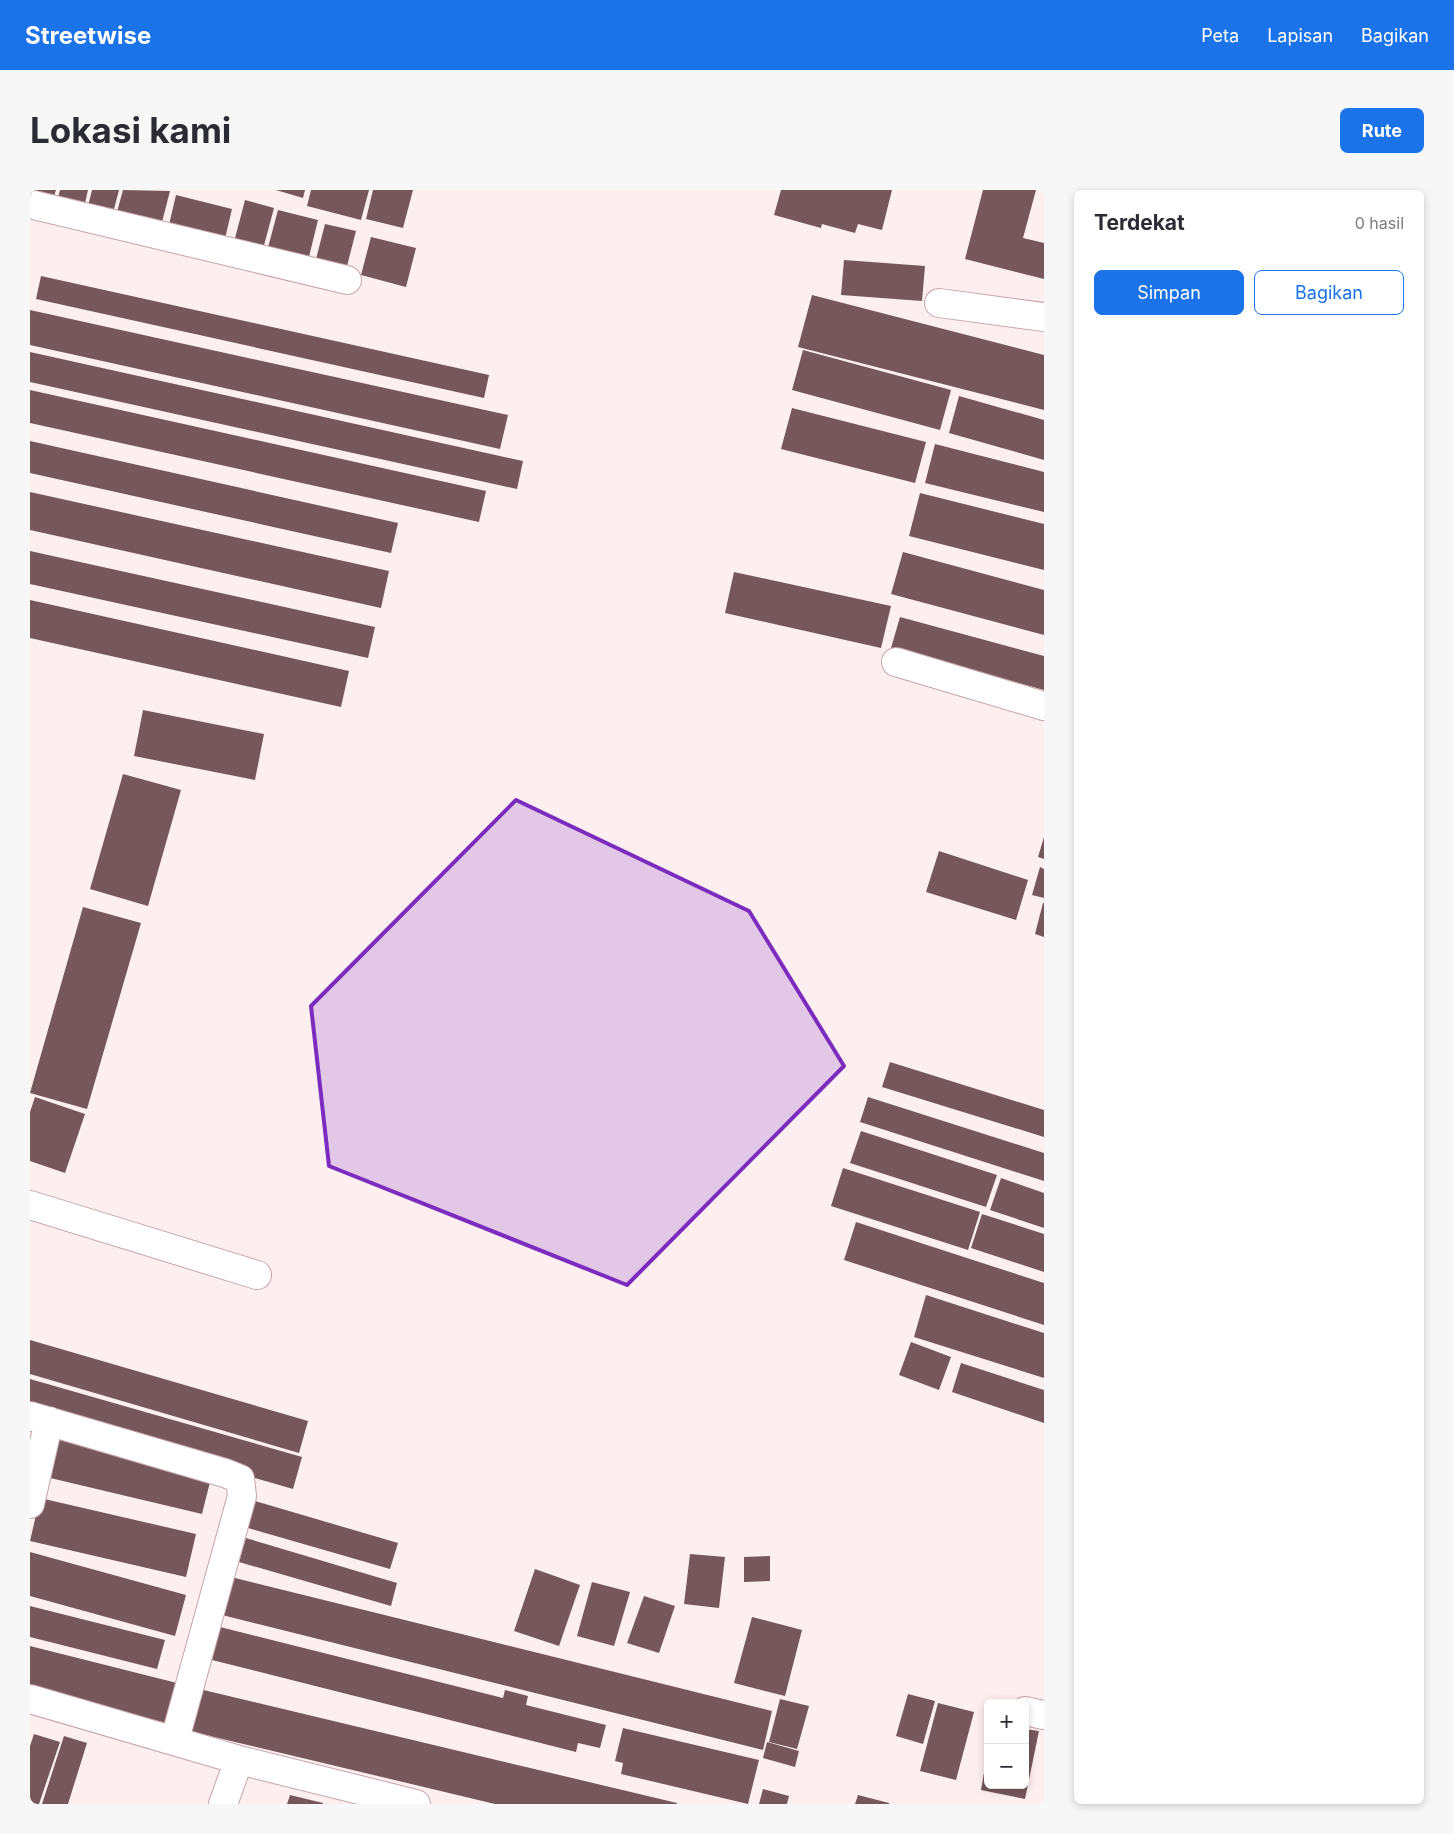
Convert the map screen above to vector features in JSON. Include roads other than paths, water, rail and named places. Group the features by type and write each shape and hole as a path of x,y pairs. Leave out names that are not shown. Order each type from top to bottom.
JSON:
{"street":[{"path":"30,204 347,280"},
{"path":"939,303 1044,317"},
{"path":"896,662 1044,706"},
{"path":"30,1205 257,1275"},
{"path":"30,1504 39,1419 240,1479 242,1496 175,1739"},
{"path":"30,1699 175,1739 239,1760 416,1804"},
{"path":"1029,1712 1044,1715"},
{"path":"222,1804 239,1760"}]}
